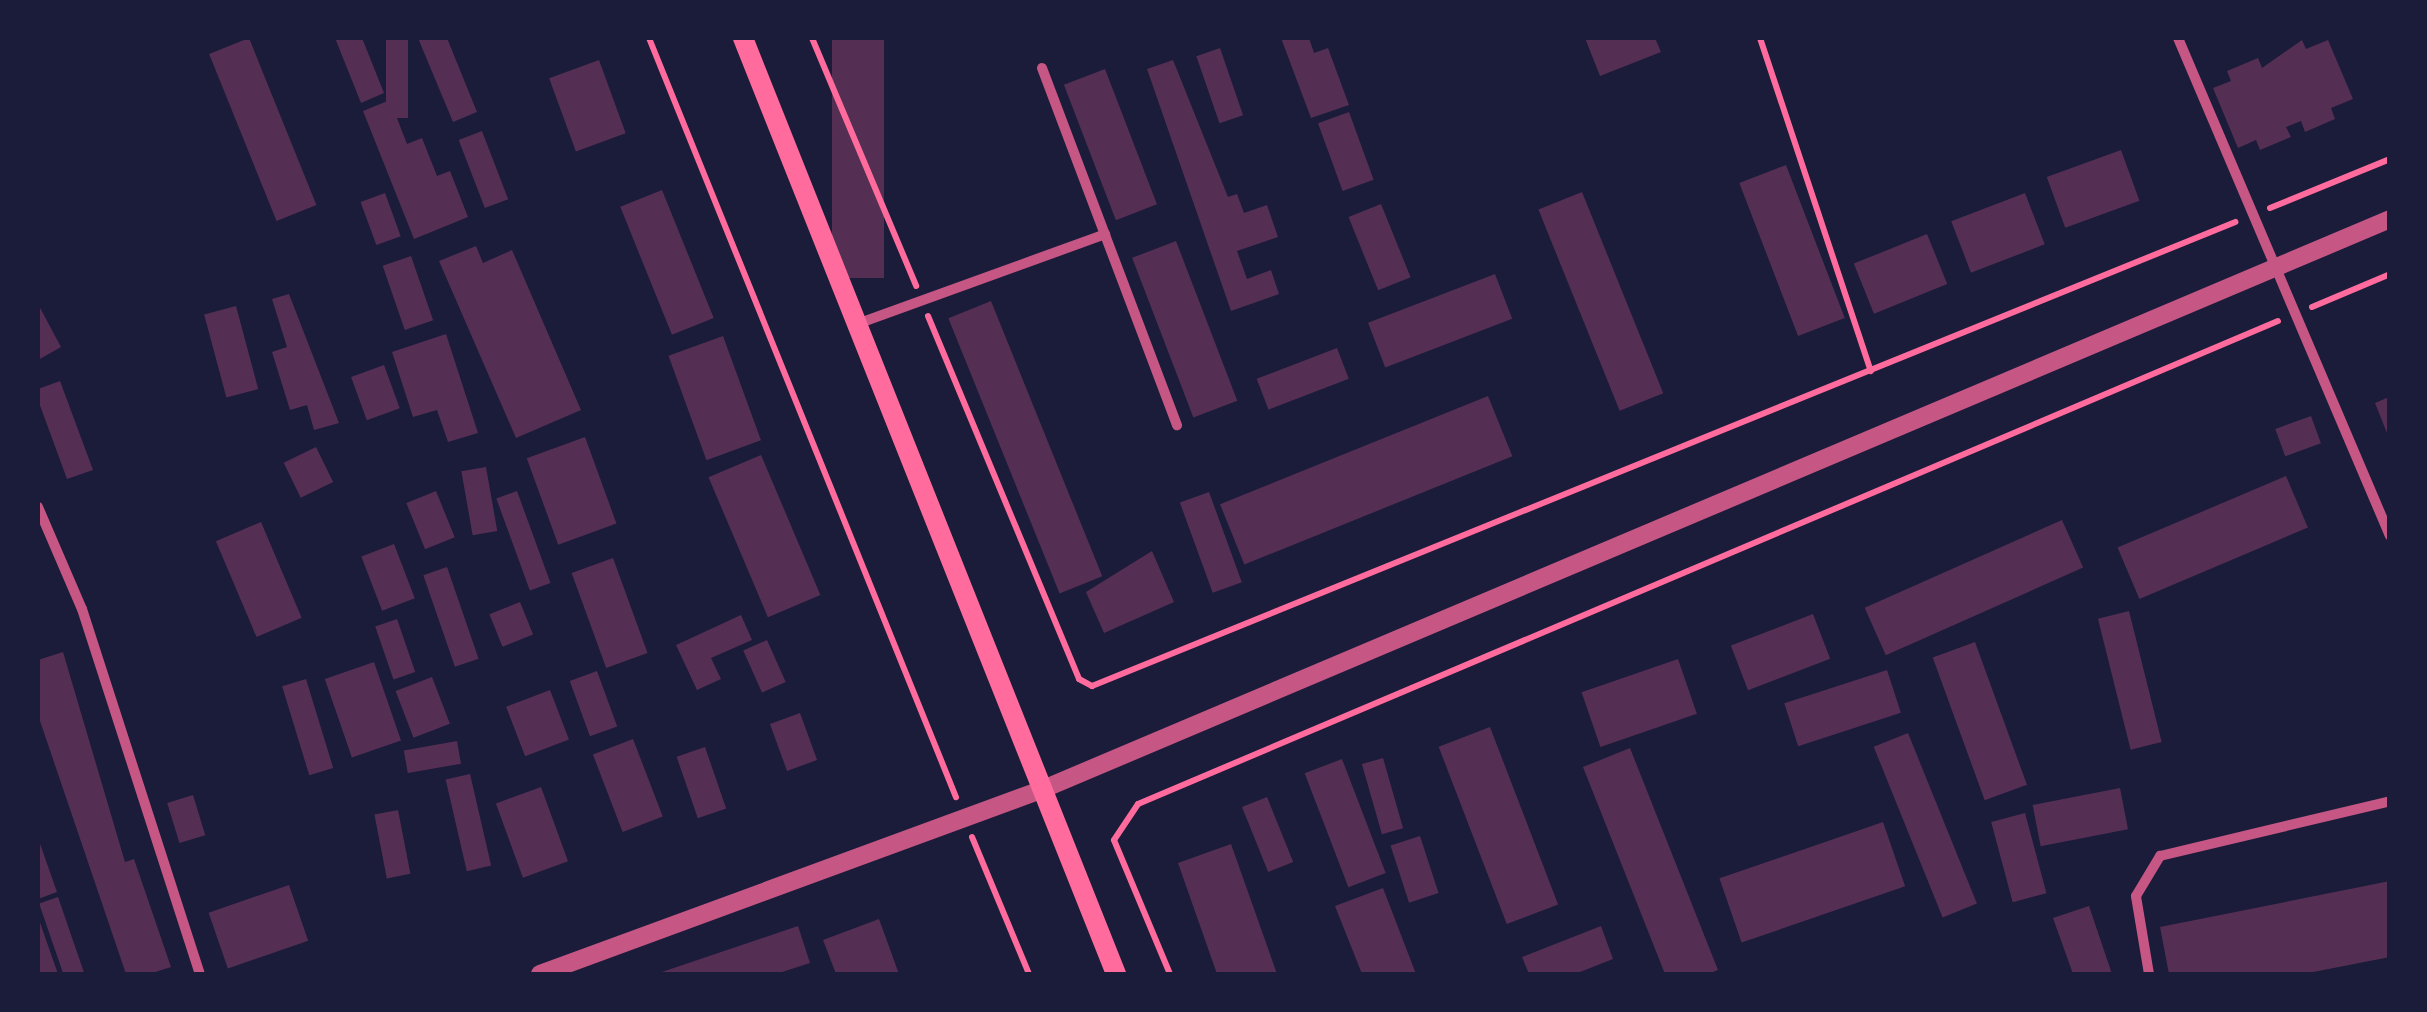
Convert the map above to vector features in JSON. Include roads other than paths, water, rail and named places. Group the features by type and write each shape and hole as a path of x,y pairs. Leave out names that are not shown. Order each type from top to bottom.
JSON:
{"main road":[{"path":"744,38 1116,974"}],"street":[{"path":"2178,38 2249,216 2390,536"},
{"path":"1042,68 1177,425"},
{"path":"540,974 1041,790 2390,220"},
{"path":"857,324 1105,234"},
{"path":"38,506 82,608 200,974"},
{"path":"2149,974 2136,896 2160,856 2390,802"}]}
